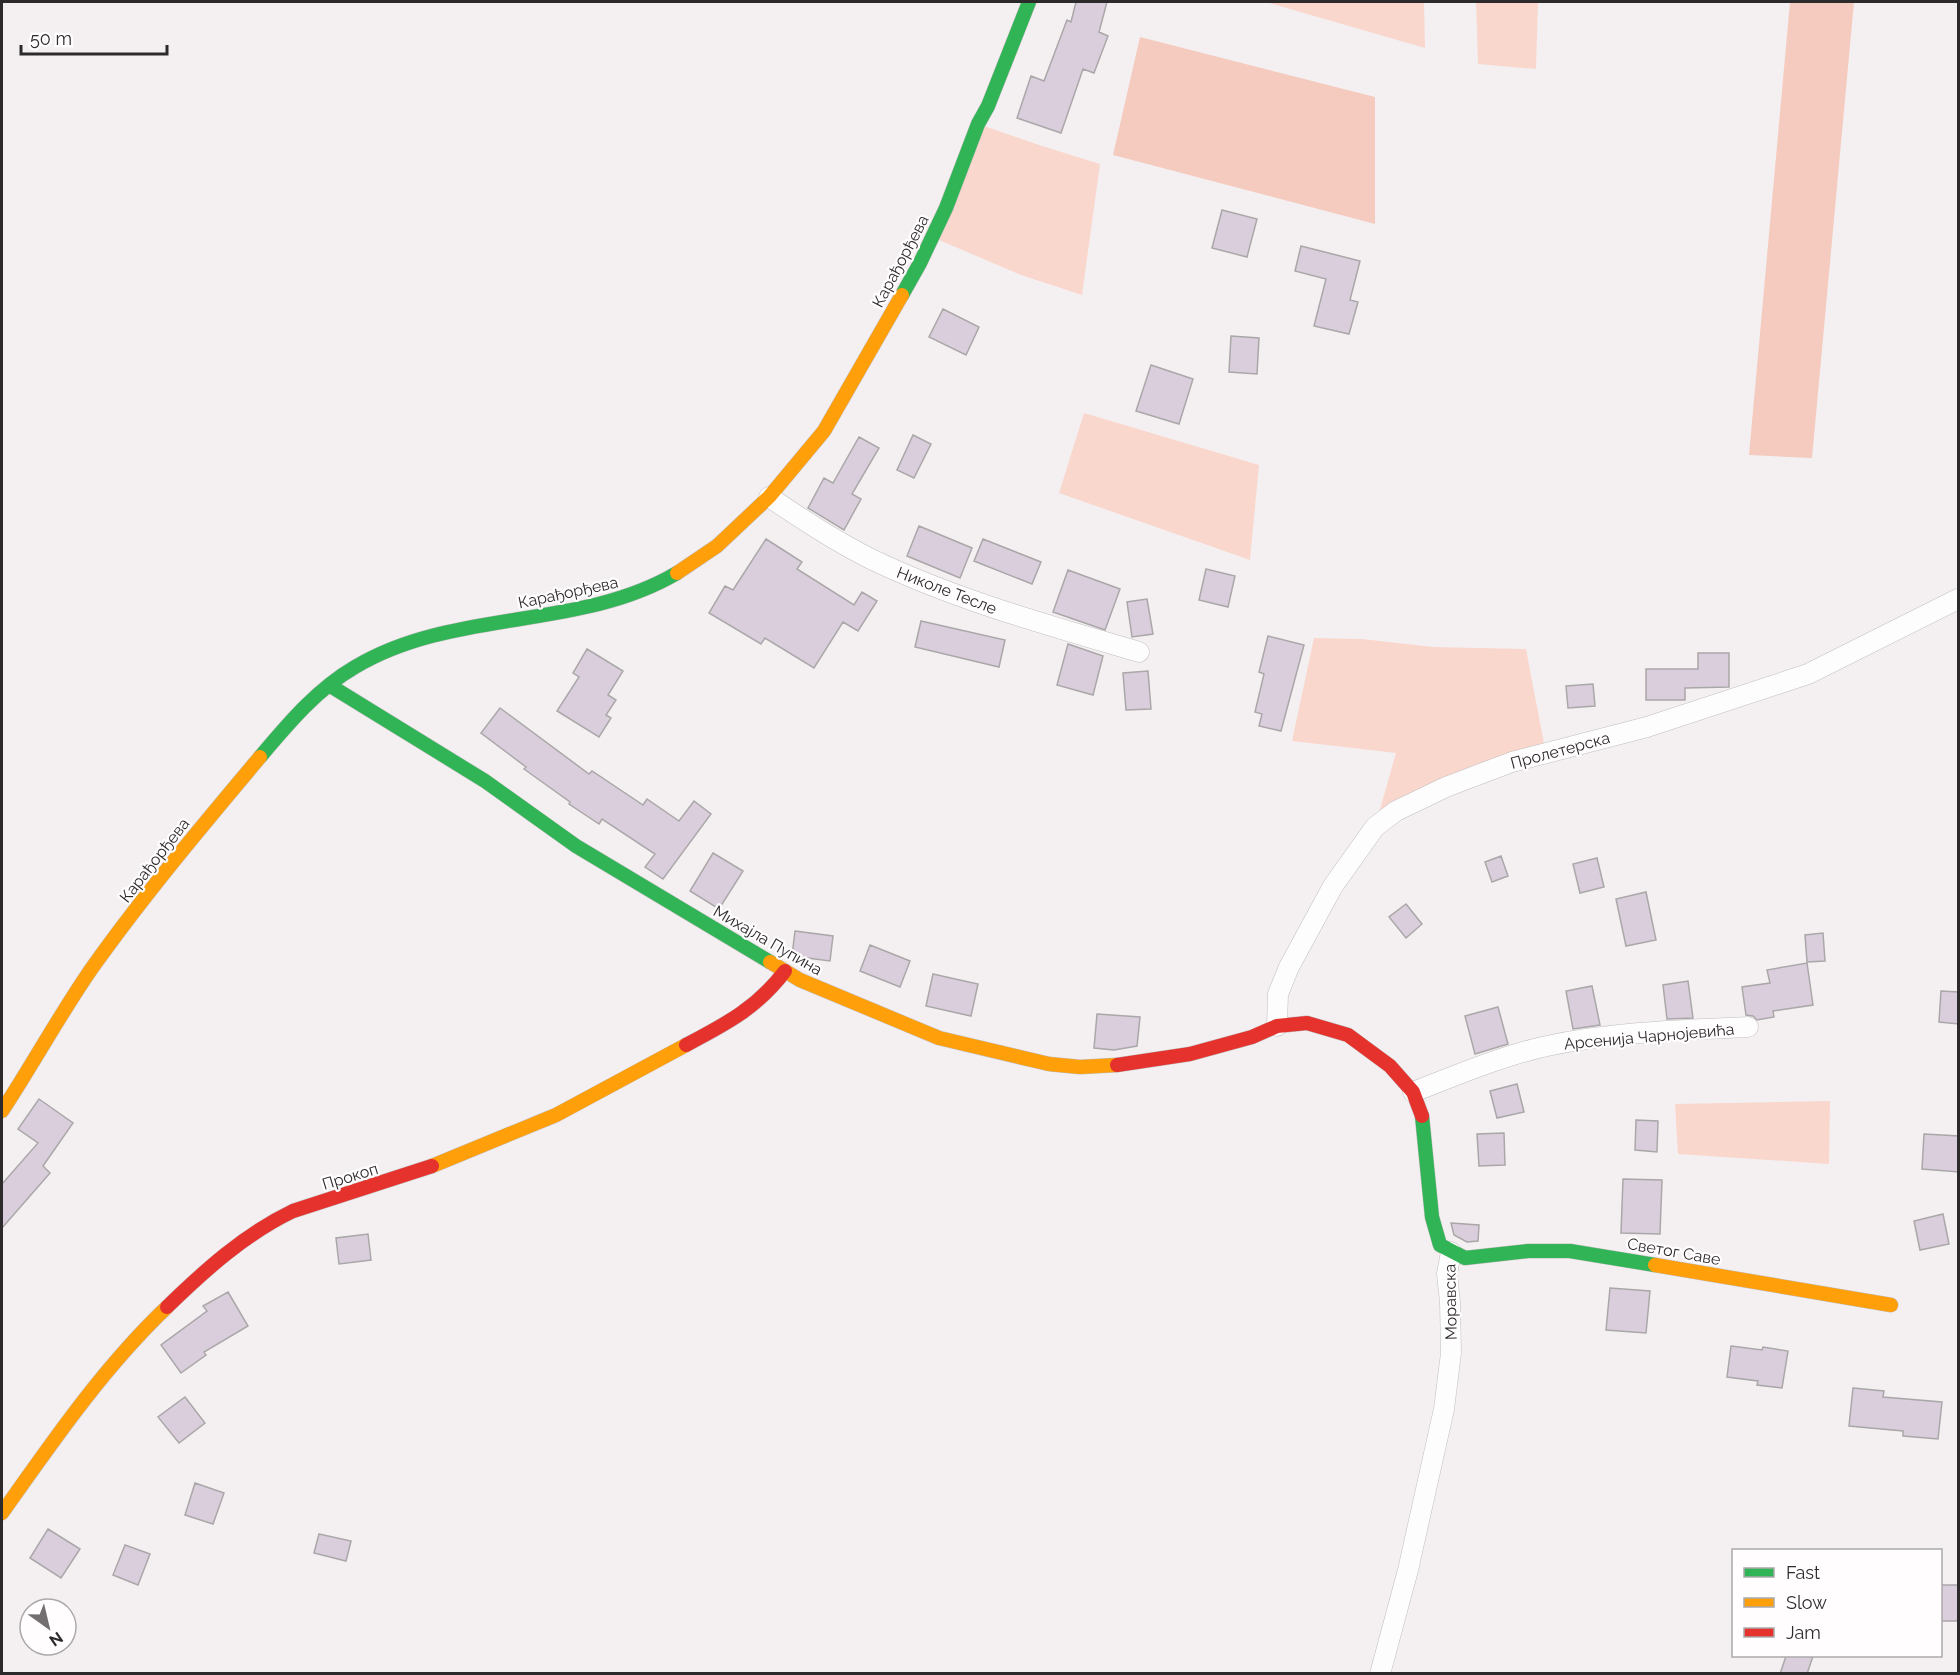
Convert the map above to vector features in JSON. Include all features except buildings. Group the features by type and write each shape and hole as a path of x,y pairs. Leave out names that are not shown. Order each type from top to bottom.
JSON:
{"street":[{"name":"Карађорђева","path":"2,1111 69,1003 131,915 228,794 292,721 329,685 344,673 416,640 612,602 650,588 679,573 710,552 769,496 824,431 920,263 946,208 1029,2"},
{"name":"Николе Тесле","path":"769,496 823,533 870,559 935,587 1008,613 1139,651"},
{"name":"Пролетерска","path":"1277,1026 1278,994 1289,967 1333,886 1375,827 1396,811 1446,787 1512,762 1647,727 1808,674 1959,599"},
{"name":"Михајла Пупина","path":"329,685 486,781 576,846 800,980 939,1038 1048,1064 1121,1065 1190,1054 1252,1037 1277,1026"},
{"name":"Прокоп","path":"2,1513 75,1409 132,1341 179,1295 250,1234 270,1221 293,1211 444,1162 556,1115 711,1032 749,1009 785,971"},
{"name":"Моравска","path":"1277,1026 1307,1023 1348,1035 1390,1066 1413,1092 1424,1121 1432,1217 1440,1245 1450,1252 1447,1274 1451,1353 1444,1409 1408,1570 1380,1674"},
{"name":"Арсенија Чарнојевића","path":"1413,1092 1463,1072 1547,1046 1672,1031 1748,1028"},
{"name":"Светог Саве","path":"1450,1252 1465,1258 1528,1251 1570,1251 1891,1305"}],"shaded area":[{"path":"1266,2 1424,2 1425,48"},
{"path":"1476,2 1538,2 1536,69 1478,64"},
{"path":"1790,2 1854,2 1812,458 1749,455"},
{"path":"1140,37 1375,97 1375,224 1113,155"},
{"path":"978,124 1100,164 1082,295 1021,275 932,237"},
{"path":"1084,413 1259,465 1250,560 1059,493"},
{"path":"1314,638 1362,639 1433,647 1526,649 1546,754 1375,827 1396,753 1292,741"},
{"path":"1830,1101 1829,1164 1678,1154 1675,1104"}],"traffic: fast":[{"path":"902,295 946,208 1029,2"},
{"path":"260,757 292,720 328,686 355,667 393,648 474,627 599,604 639,591 677,573"},
{"path":"329,685 485,781 576,846 770,962"},
{"path":"1422,1116 1432,1217 1440,1245 1465,1258 1528,1251 1570,1251 1655,1265"}],"traffic: slow":[{"path":"677,573 717,546 769,497 824,431 902,295"},
{"path":"2,1111 80,985 112,941 174,861 260,757"},
{"path":"770,962 800,980 939,1038 1049,1064 1080,1067 1117,1065"},
{"path":"432,1166 556,1115 686,1045"},
{"path":"1655,1265 1891,1305"},
{"path":"2,1513 100,1380 167,1307"}],"traffic: jam":[{"path":"686,1045 740,1014 763,995 785,971"},
{"path":"1117,1065 1190,1054 1252,1037 1277,1026 1307,1023 1348,1035 1390,1066 1413,1092 1422,1116"},
{"path":"167,1307 226,1254 275,1220 293,1211 432,1166"}]}
